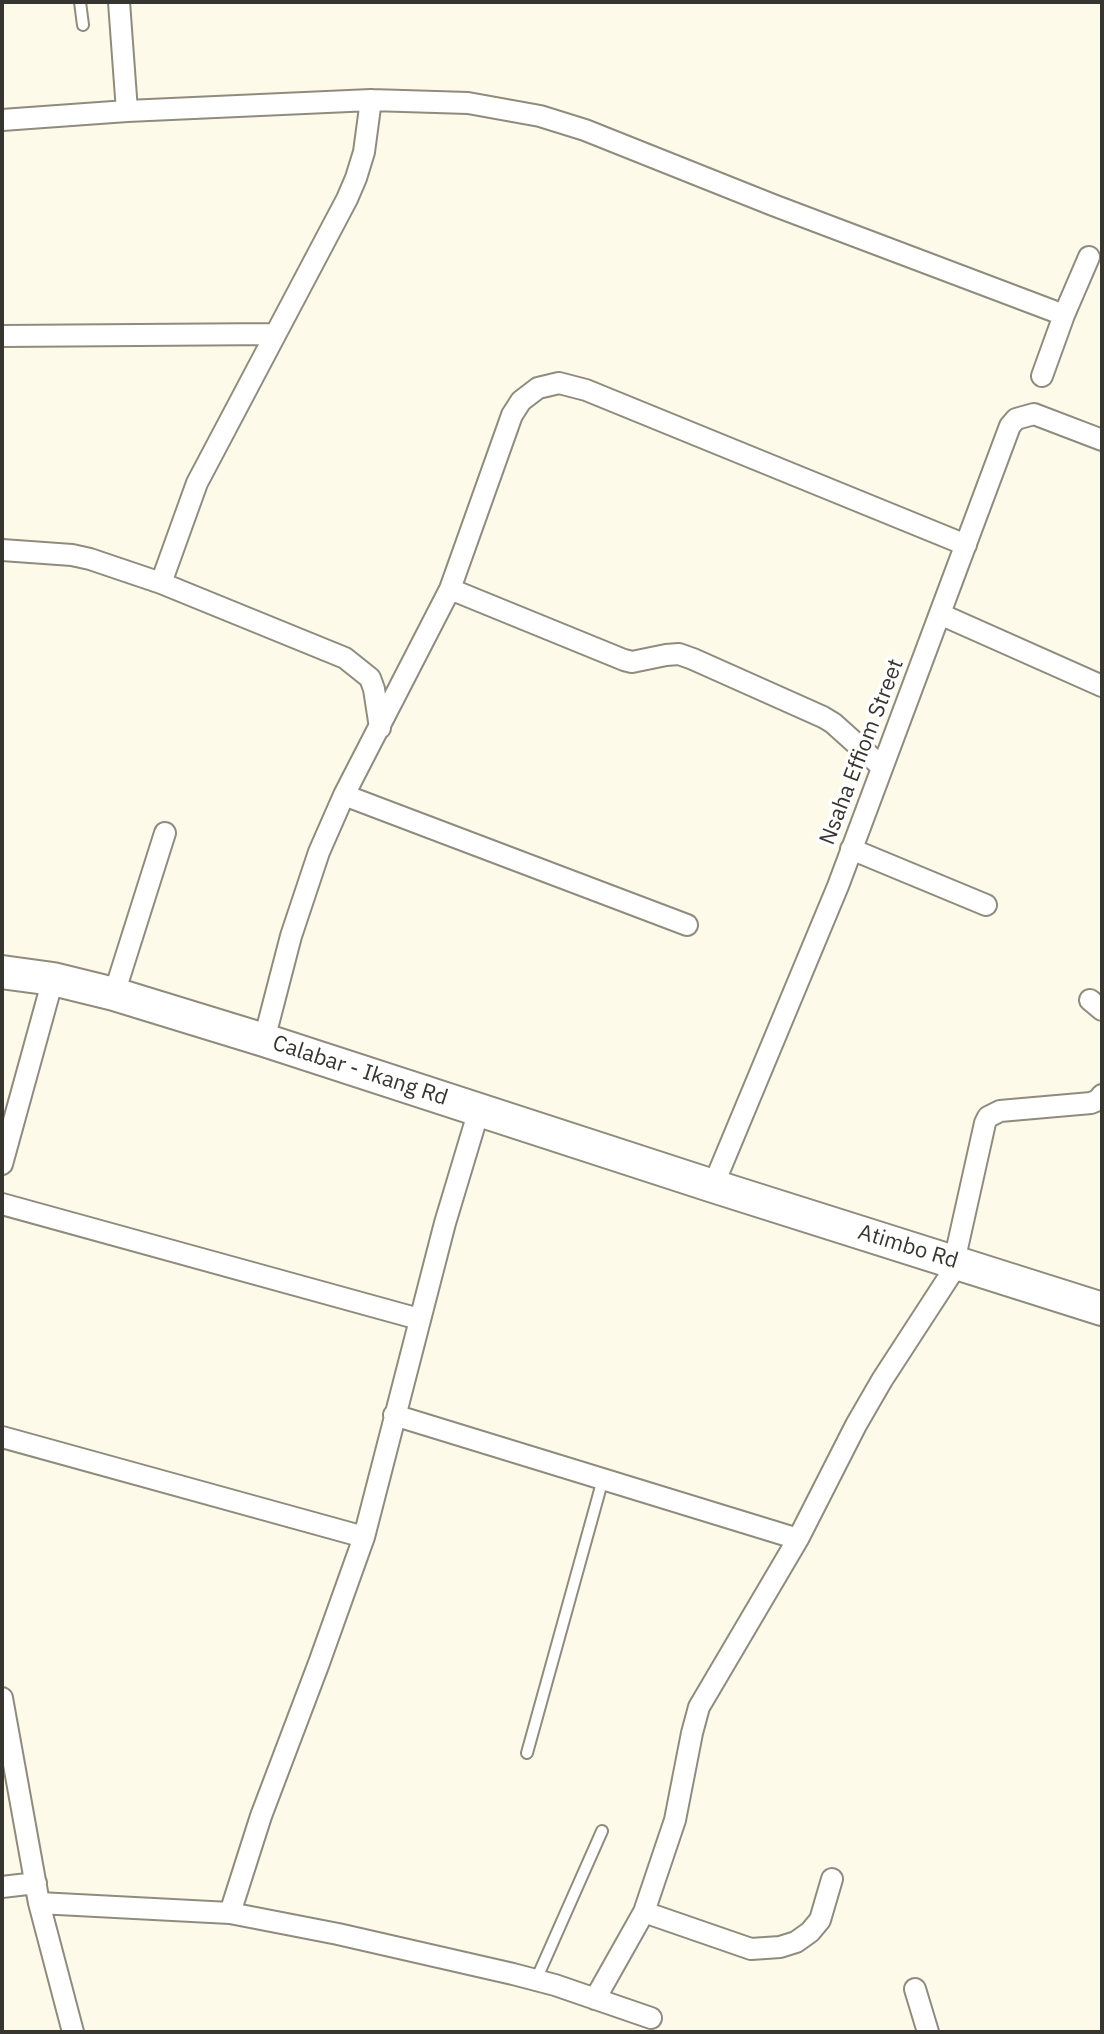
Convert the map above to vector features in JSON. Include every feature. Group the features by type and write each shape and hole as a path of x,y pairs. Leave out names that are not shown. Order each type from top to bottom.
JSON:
{"main road":[{"name":"Calabar - Ikang Rd","path":"2,972 53,979 114,994 713,1186"},
{"name":"Atimbo Rd","path":"713,1186 1102,1309"}],"street":[{"path":"119,2 127,111"},
{"path":"161,583 197,483 356,178 364,152 371,100"},
{"path":"2,120 371,100 468,103 540,116 585,130 1064,315"},
{"path":"1042,376 1089,257"},
{"path":"2,336 275,334"},
{"path":"264,1040 291,936 319,852 344,795 450,589 512,415 521,401 538,388 559,383 586,390 966,545"},
{"name":"Nsaha Effiom Street","path":"713,1186 851,849 1010,426 1016,419 1034,414 1102,440"},
{"path":"2,550 90,559 161,583 345,658 370,678 380,728"},
{"path":"450,589 624,660 632,662 679,654 693,659 823,717 882,767"},
{"path":"940,614 1102,686"},
{"path":"344,795 687,925"},
{"path":"114,994 165,833"},
{"path":"851,849 986,905"},
{"path":"2,1164 53,979"},
{"path":"595,1999 644,1912 675,1820 699,1707 798,1539 856,1425 956,1262 988,1117 1000,1111 1091,1103 1102,1095"},
{"path":"230,1913 261,1816 364,1537 419,1319 479,1110"},
{"path":"2,1204 419,1319"},
{"path":"394,1415 798,1539"},
{"path":"2,1437 364,1537"},
{"path":"2,1698 38,1893 73,2032"},
{"path":"644,1912 751,1949 780,1947 796,1942 820,1920 832,1879"},
{"path":"2,1887 230,1913 352,1937 536,1980 651,2018"},
{"path":"915,1989 928,2032"}],"lane":[{"path":"80,2 83,25"},
{"path":"527,1753 603,1479"},
{"path":"536,1980 602,1831"}]}
